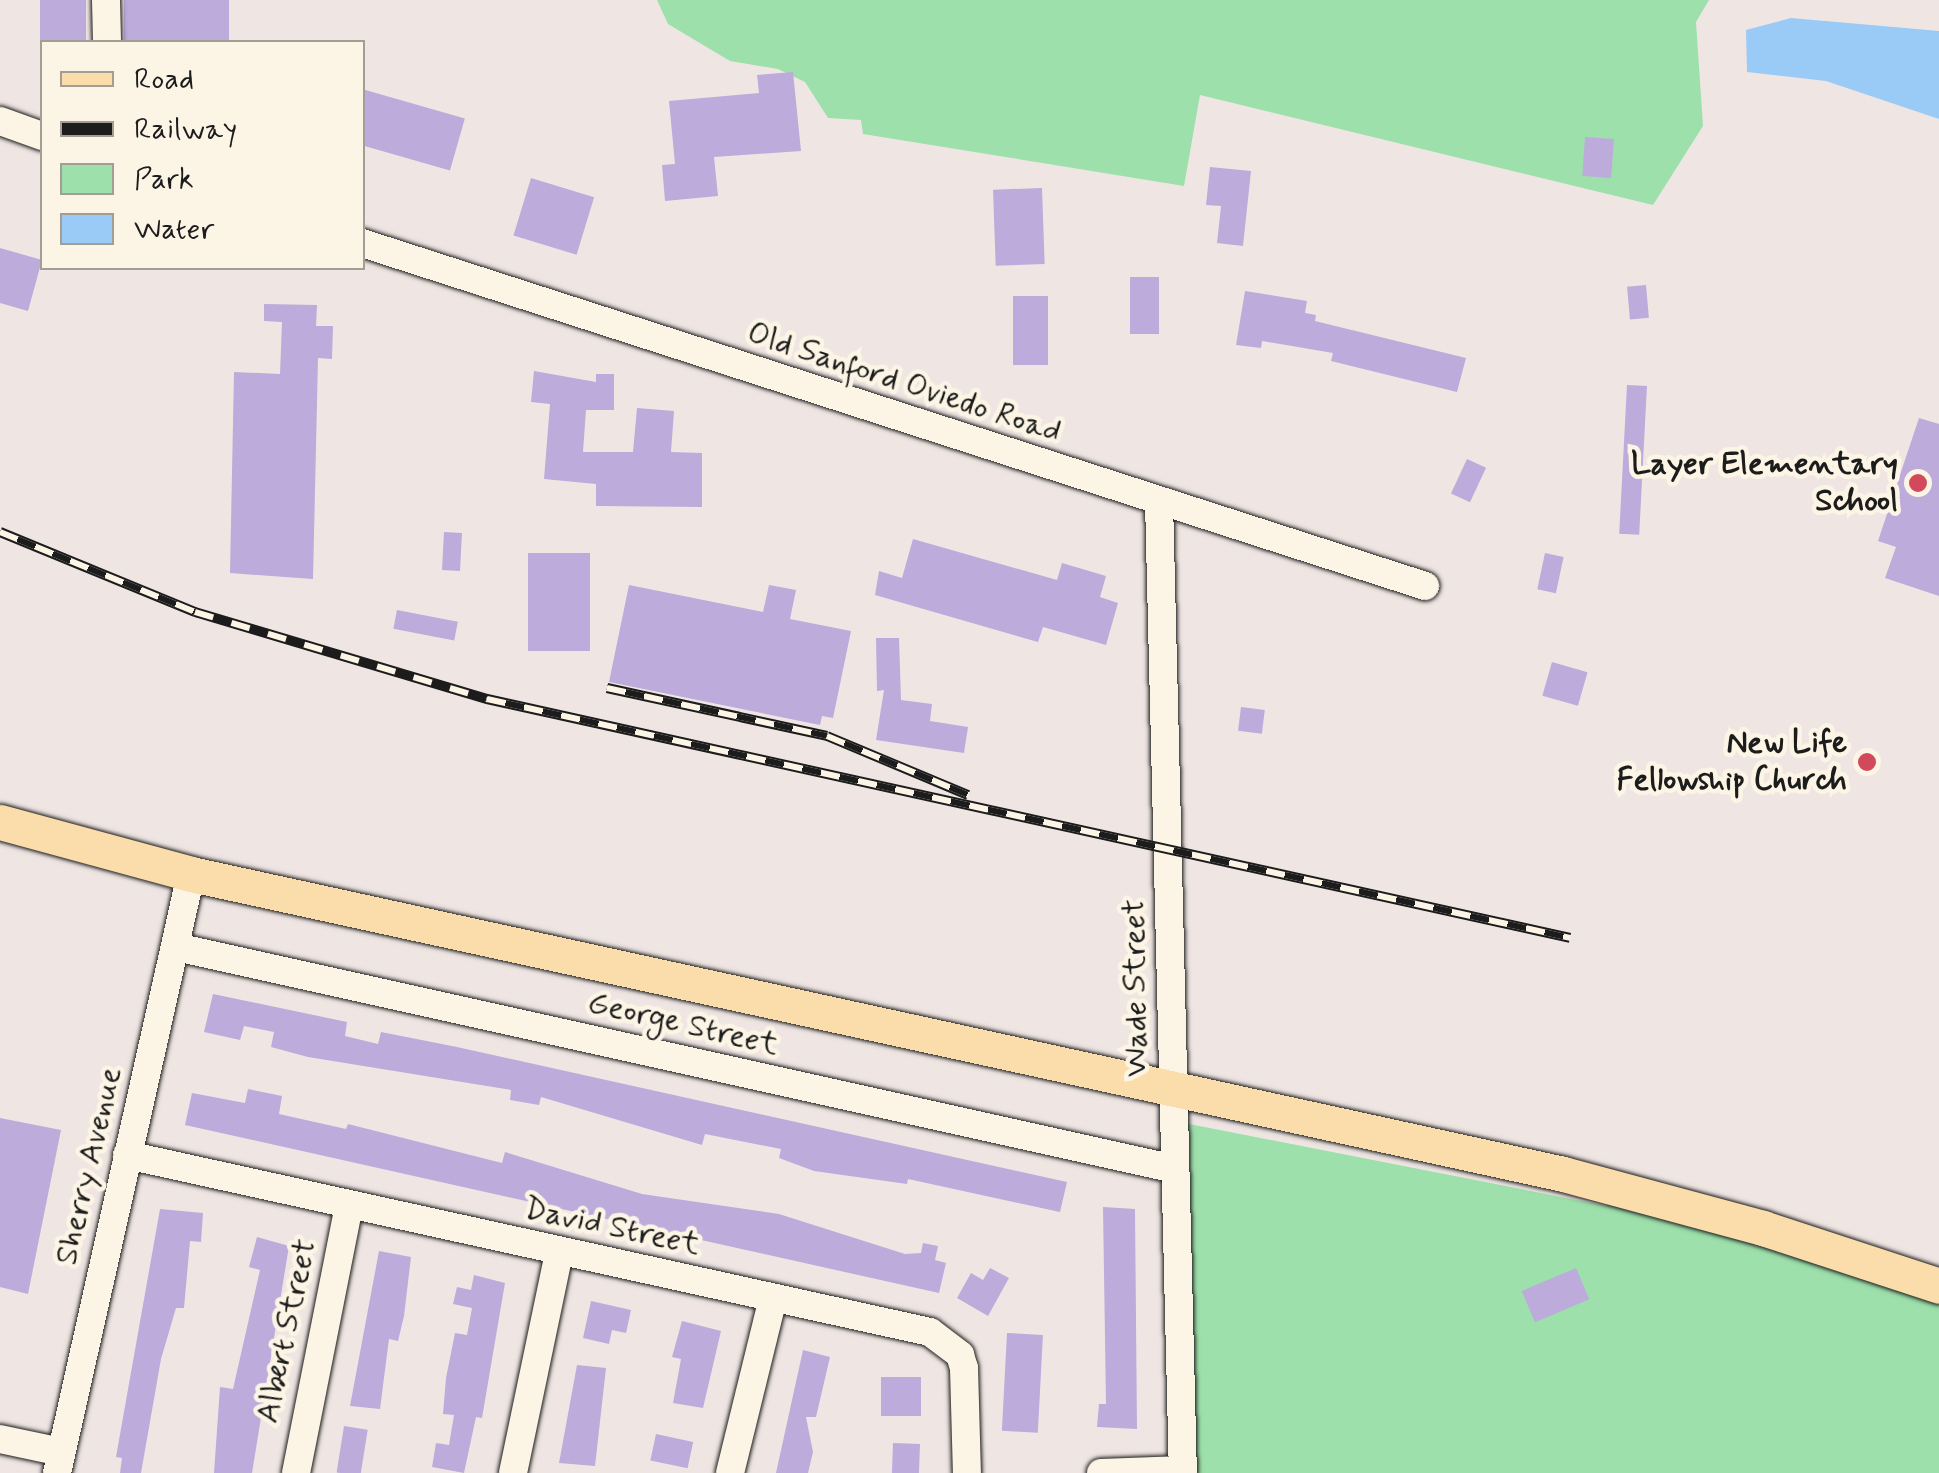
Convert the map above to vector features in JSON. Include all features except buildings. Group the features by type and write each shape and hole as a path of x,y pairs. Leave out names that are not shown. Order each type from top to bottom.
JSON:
{"main road":[{"path":"0,822 191,874 1563,1174 1763,1228 1939,1286"}],"street":[{"path":"106,0 107,40"},
{"path":"0,121 40,135"},
{"name":"Old Sanford Oviedo Road","path":"365,244 1426,586"},
{"name":"Wade Street","path":"1159,501 1183,1472"},
{"name":"Sherry Avenue","path":"59,1462 191,874"},
{"name":"George Street","path":"176,946 1175,1170"},
{"name":"David Street","path":"127,1155 930,1332 949,1343 964,1368 967,1473"},
{"name":"Albert Street","path":"296,1473 349,1204"},
{"path":"512,1473 559,1252"},
{"path":"730,1473 772,1298"},
{"path":"0,1440 59,1462"},
{"path":"1101,1473 1183,1472"}],"green space":[{"path":"657,0 1709,0 1696,22 1703,126 1653,205 1200,95 1184,186 863,134 861,120 828,118 805,82 778,69 730,61 668,24"},
{"path":"1184,1123 1607,1206 1608,1198 1939,1298 1939,1473 1192,1473"}],"water":[{"path":"1791,18 1939,31 1939,119 1826,81 1747,72 1746,30"}],"railway":[{"path":"0,532 195,612 487,699 1570,938"},
{"path":"607,688 827,736 968,795"}],"place":[{"name":"Layer Elementary School","path":"1918,483"},
{"name":"New Life Fellowship Church","path":"1867,762"}]}
